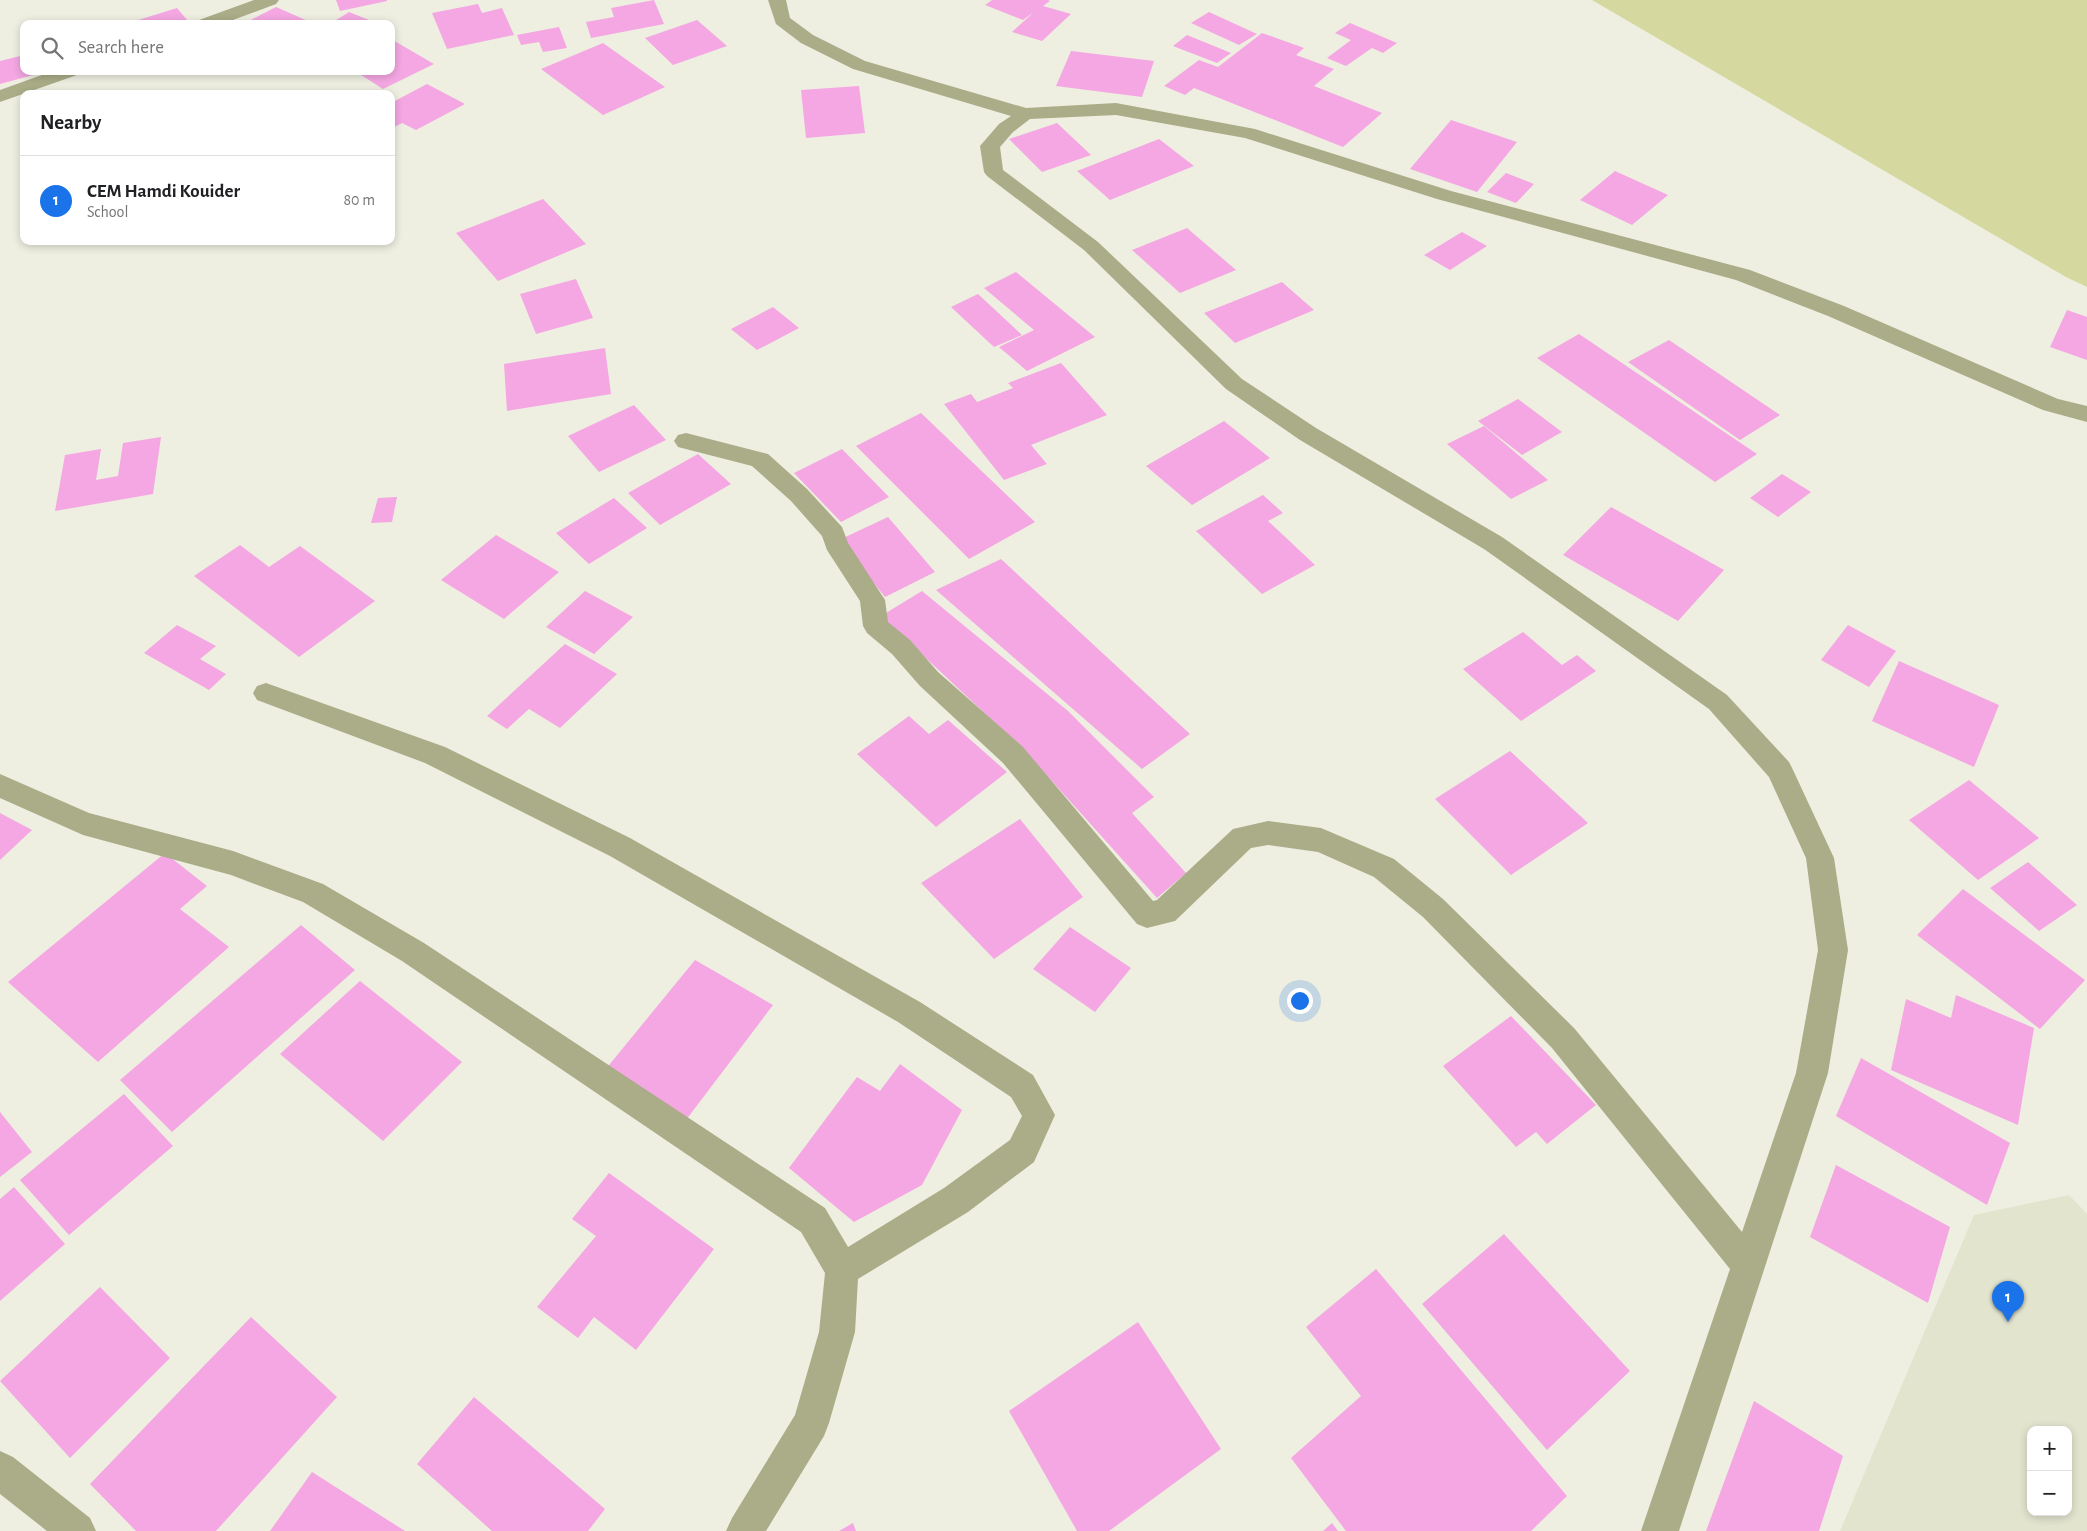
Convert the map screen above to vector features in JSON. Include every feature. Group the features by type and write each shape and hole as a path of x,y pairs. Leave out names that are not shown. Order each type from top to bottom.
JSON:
{"street":[{"path":"216,20 270,0"},
{"path":"777,0 782,20 807,39 859,65 1025,114 1116,109 1248,133 1444,195 1744,275 1836,311 2051,404 2087,414"},
{"path":"0,96 60,75"},
{"path":"1025,114 1006,128 990,146 994,172 1091,246 1234,384 1308,434 1492,543 1718,702 1779,770 1820,858 1833,950 1812,1073 1660,1531"},
{"path":"686,441 760,460 799,495 834,533 836,544 872,600 876,626 901,647 929,679 1013,755 1147,915 1165,912 1243,838 1268,833 1321,840 1384,868 1432,908 1563,1038 1748,1265"},
{"path":"266,693 435,755 620,847 909,1012 1022,1086 1039,1115 1022,1151 956,1200 842,1270"},
{"path":"0,786 83,823 233,863 314,893 413,952 813,1220 842,1270 837,1332 811,1422 746,1531"},
{"path":"0,1470 77,1531"}],"shaded area":[{"path":"2069,1195 2087,1214 2087,1531 1840,1531 1974,1215"}],"green space":[{"path":"1592,0 2087,0 2087,287 2066,277"}],"building":[{"path":"336,0 387,0 387,1 340,11"},
{"path":"654,0 664,24 591,38 586,22 614,17 611,8"},
{"path":"992,0 1048,0 1050,1 1043,6 1071,14 1042,41 1012,32 1034,12 1023,20 985,5"},
{"path":"478,4 482,13 502,8 514,35 447,49 432,13"},
{"path":"276,7 306,20 251,20"},
{"path":"177,8 187,20 138,20"},
{"path":"349,12 369,20 336,20"},
{"path":"1209,12 1257,34 1239,45 1191,23"},
{"path":"697,20 727,46 673,65 645,38"},
{"path":"1350,23 1397,43 1383,53 1372,48 1346,66 1327,58 1351,40 1335,33"},
{"path":"559,27 567,48 543,52 539,42 521,45 517,35"},
{"path":"1262,33 1304,48 1296,55 1334,69 1314,86 1382,113 1343,147 1194,88 1185,95 1164,86 1199,60 1218,67"},
{"path":"1187,35 1231,53 1217,63 1173,46"},
{"path":"395,41 434,64 383,89 361,75 395,75"},
{"path":"603,43 665,87 603,115 541,69"},
{"path":"1071,51 1154,61 1142,97 1056,86"},
{"path":"20,56 20,75 33,75 0,84 0,61"},
{"path":"427,84 465,104 416,130 402,123 395,127 395,101"},
{"path":"859,86 865,133 806,138 801,90"},
{"path":"1451,120 1517,142 1477,192 1410,169"},
{"path":"1057,123 1091,155 1042,172 1009,139"},
{"path":"1159,139 1194,166 1110,200 1077,171"},
{"path":"1615,171 1668,195 1632,225 1580,200"},
{"path":"1506,173 1534,184 1516,203 1487,192"},
{"path":"543,199 586,244 498,281 456,233"},
{"path":"1187,228 1236,270 1180,293 1132,250"},
{"path":"1462,232 1487,246 1450,270 1424,255"},
{"path":"1016,272 1095,337 1027,371 999,347 1034,330 984,288"},
{"path":"576,279 593,318 536,334 520,294"},
{"path":"1282,282 1314,310 1235,343 1204,313"},
{"path":"978,294 1022,335 994,347 951,307"},
{"path":"773,307 799,328 757,350 731,329"},
{"path":"2067,310 2087,317 2087,360 2050,347"},
{"path":"1579,334 1757,454 1715,482 1537,358"},
{"path":"1669,340 1780,415 1740,440 1628,362"},
{"path":"605,348 611,394 507,411 504,364"},
{"path":"1061,363 1107,415 1031,445 1047,464 1004,480 944,404 971,394 977,402 1013,388 1008,383"},
{"path":"1518,399 1562,432 1522,455 1478,421"},
{"path":"634,405 666,440 599,472 568,436"},
{"path":"921,413 1035,522 969,559 856,446"},
{"path":"1224,421 1270,458 1192,505 1146,466"},
{"path":"1484,426 1548,480 1511,499 1447,444"},
{"path":"161,437 153,494 55,511 65,455 101,449 96,480 118,476 123,443"},
{"path":"842,449 889,497 841,522 794,473"},
{"path":"698,454 731,484 660,525 628,493"},
{"path":"1782,474 1811,492 1778,517 1750,498"},
{"path":"1263,495 1283,513 1268,521 1315,565 1262,594 1196,531"},
{"path":"397,497 392,522 371,523 378,498"},
{"path":"614,498 647,528 589,564 556,533"},
{"path":"1611,507 1724,570 1678,621 1563,555"},
{"path":"888,517 935,572 885,597 839,540"},
{"path":"496,535 559,572 504,619 441,580"},
{"path":"240,545 269,567 300,546 375,601 299,657 194,576"},
{"path":"1001,559 1190,734 1142,769 936,590"},
{"path":"585,591 633,617 594,654 546,627"},
{"path":"922,591 1068,711 1154,797 1132,813 1186,873 1157,898 1024,750 881,616"},
{"path":"177,625 216,646 200,659 226,674 209,690 144,653"},
{"path":"1848,625 1896,651 1869,687 1821,660"},
{"path":"1523,632 1562,665 1577,655 1596,671 1521,721 1463,669"},
{"path":"565,644 617,674 560,728 529,709 507,729 487,716"},
{"path":"1899,661 1999,705 1974,767 1872,721"},
{"path":"909,716 929,734 948,720 1007,772 936,827 857,754"},
{"path":"1510,751 1588,823 1511,875 1435,799"},
{"path":"1969,780 2039,838 1978,880 1909,820"},
{"path":"0,813 32,830 0,860"},
{"path":"1020,819 1083,897 994,959 921,883"},
{"path":"165,853 207,886 180,909 229,947 98,1062 8,982"},
{"path":"2028,862 2077,905 2039,931 1990,888"},
{"path":"1963,889 2085,980 2040,1029 1917,935"},
{"path":"301,925 355,970 172,1132 120,1080"},
{"path":"1070,927 1131,968 1095,1012 1033,969"},
{"path":"695,960 773,1005 686,1120 605,1070"},
{"path":"360,981 462,1062 383,1141 280,1054"},
{"path":"1956,995 2034,1028 2018,1125 1891,1070 1906,999 1951,1018"},
{"path":"1511,1016 1596,1105 1547,1144 1536,1132 1516,1147 1443,1066"},
{"path":"1861,1058 2010,1143 1987,1205 1836,1116"},
{"path":"900,1064 962,1110 922,1185 854,1222 789,1168 857,1077 880,1091"},
{"path":"124,1094 173,1146 69,1235 20,1180"},
{"path":"0,1112 32,1152 0,1177"},
{"path":"1836,1165 1950,1227 1928,1303 1810,1237"},
{"path":"609,1173 714,1249 636,1350 594,1317 578,1338 537,1307 596,1236 572,1219"},
{"path":"14,1187 65,1244 0,1301 0,1199"},
{"path":"1504,1234 1630,1371 1547,1450 1422,1304"},
{"path":"1376,1269 1567,1496 1531,1531 1346,1531 1291,1458 1361,1396 1306,1327"},
{"path":"100,1287 170,1358 70,1458 0,1381"},
{"path":"251,1317 337,1397 216,1531 136,1531 90,1484"},
{"path":"1138,1322 1221,1449 1109,1531 1077,1531 1009,1411"},
{"path":"474,1397 605,1509 588,1531 492,1531 417,1464"},
{"path":"1754,1401 1843,1456 1819,1531 1706,1531"},
{"path":"312,1472 405,1531 270,1531"},
{"path":"853,1523 856,1531 839,1531"},
{"path":"1332,1523 1338,1531 1323,1531"}],"place":[{"name":"CEM Hamdi Kouider","path":"2008,1322"}]}
